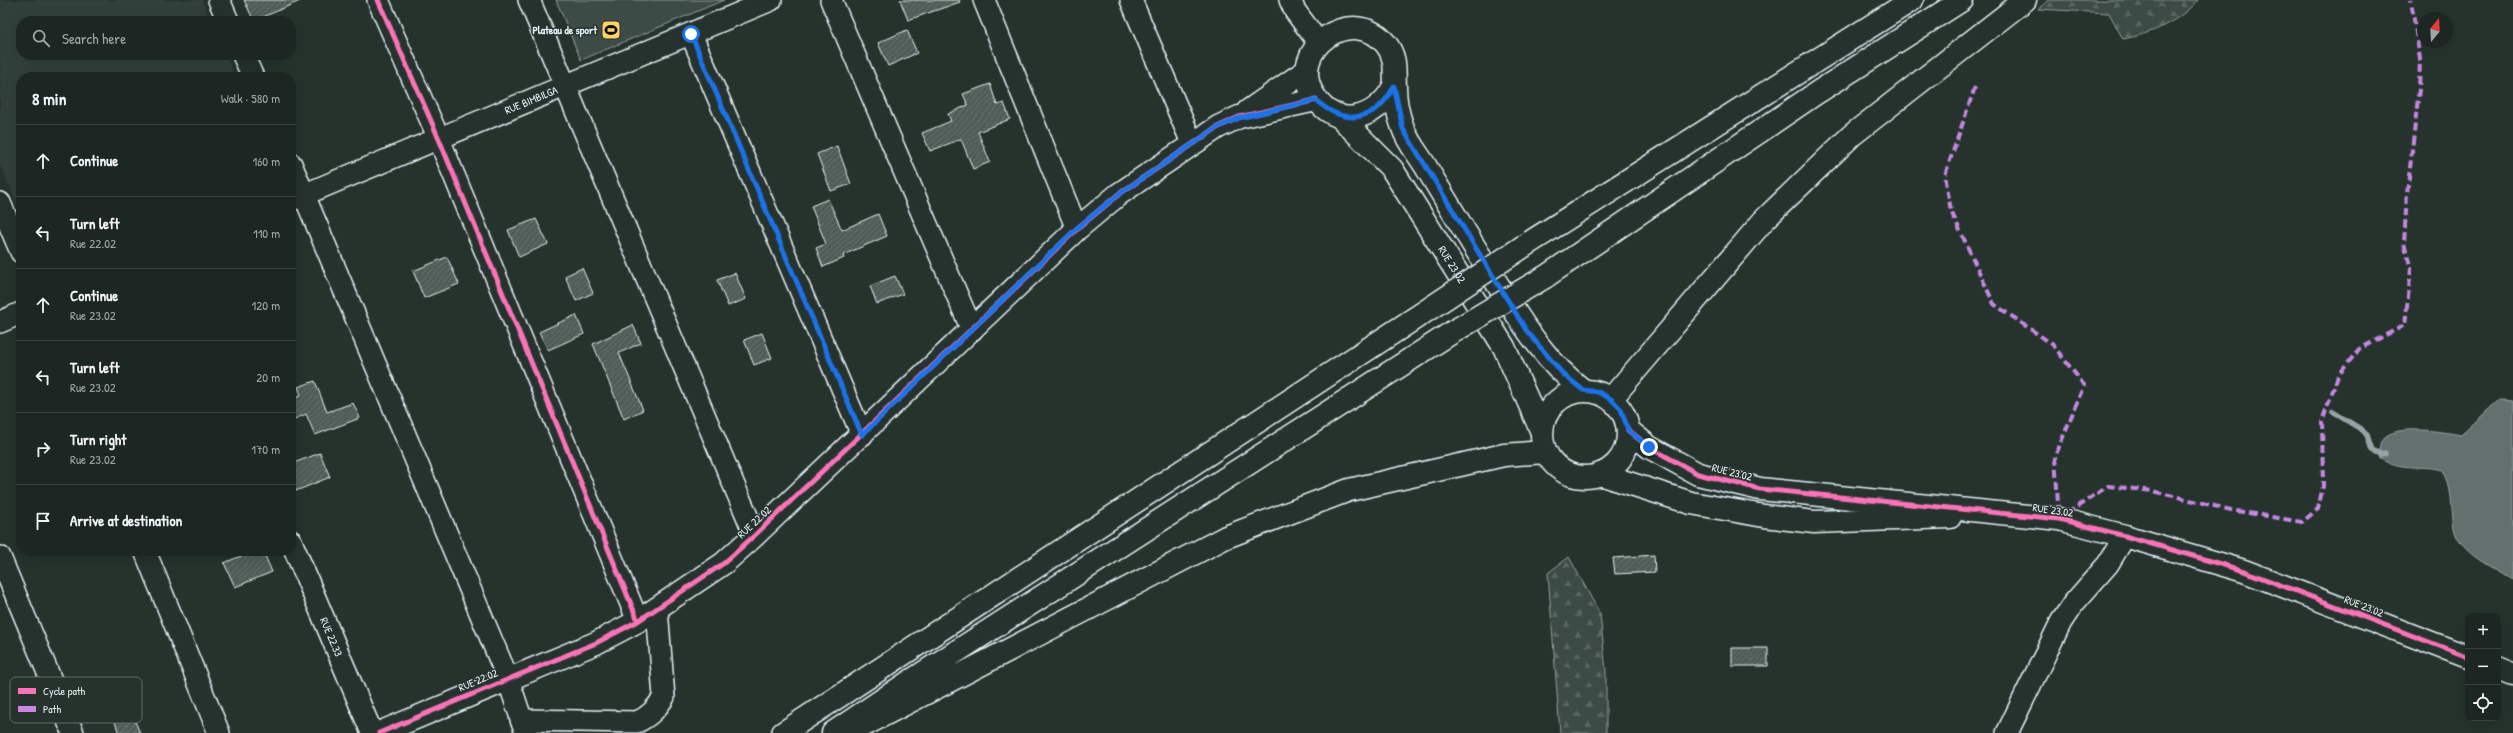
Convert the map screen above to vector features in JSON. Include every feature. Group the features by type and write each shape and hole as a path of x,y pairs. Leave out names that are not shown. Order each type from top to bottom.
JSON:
{"main road":[{"path":"783,733 1524,246 1912,0"},
{"path":"833,733 929,669 1452,333 1545,277 1818,92 1962,0"},
{"path":"1611,399 1764,220 1808,177 1852,135 2025,0"},
{"name":"RUE 23.02","path":"1318,42 1330,33 1344,28 1359,28 1374,34 1385,43 1394,56 1396,71 1394,86 1388,99 1377,110 1358,116 1338,115"},
{"path":"1239,118 1316,100 1310,88 1307,70 1311,53 1318,42"},
{"path":"1076,229 1119,194 1192,142 1239,118 1307,70"},
{"name":"RUE 23.02","path":"1394,86 1403,129 1526,330 1563,374 1583,390"},
{"name":"RUE 23.02","path":"1316,100 1326,109 1338,115 1392,169 1504,347 1541,430 1545,452 1553,464 1564,472 1578,477 1600,474 1617,464 1625,451 1628,430 1621,409 1611,399 1598,392 1583,390 1569,393 1556,400 1547,411 1541,430"},
{"name":"RUE 22.02","path":"379,733 596,643 638,621 724,563 862,435 1076,229"},
{"name":"RUE 23.02","path":"1628,430 1649,447 1698,474 1760,489 2059,519 2125,536 2244,571 2465,656"},
{"path":"849,733 1226,537 1349,490 1504,455 1545,452"},
{"name":"RUE 23.02","path":"1600,474 1691,503 1764,516 1814,522 1900,520 2007,514"},
{"path":"2501,669 2513,674"}],"street":[{"path":"219,0 226,16"},
{"path":"378,0 439,139 638,621"},
{"path":"529,0 755,535"},
{"name":"RUE BIMBILGA","path":"298,197 771,0"},
{"path":"831,0 972,330"},
{"path":"984,0 1076,229"},
{"path":"1131,0 1192,142"},
{"path":"1298,4 1318,42"},
{"path":"691,34 862,435"},
{"path":"245,60 251,72"},
{"path":"298,197 508,679 523,726 637,722 647,718 656,709 664,697 657,609"},
{"path":"0,203 16,240"},
{"path":"0,322 16,315"},
{"path":"2007,733 2061,622 2073,604 2108,564 2125,536"},
{"name":"RUE 22.33","path":"296,553 372,733"},
{"path":"147,556 219,733"},
{"path":"0,557 50,677"},
{"path":"69,723 73,733"}],"shaded area":[{"path":"0,0 202,0 209,16 16,16 16,60 228,60 233,72 16,72 16,201 0,164"},
{"path":"2500,399 2513,400 2513,580 2478,559 2462,545 2454,528 2449,484 2443,470 2395,465 2379,457 2380,444 2385,437 2392,433 2422,430 2461,435"}],"green space":[{"name":"Plateau de sport","path":"556,0 724,0 581,60"},
{"path":"2049,0 2198,0 2183,15 2174,21 2144,34 2123,39 2109,13 2038,9"},
{"path":"1569,557 1600,614 1606,671 1606,733 1560,733 1548,573"}],"building":[{"path":"244,0 302,0 265,16 252,16"},
{"path":"900,0 959,0 960,2 908,20"},
{"path":"907,30 917,53 888,66 878,43"},
{"path":"990,84 997,105 1004,103 1010,119 978,132 990,162 973,169 961,139 930,151 922,133 951,121 948,114 968,105 963,94"},
{"path":"837,146 851,184 831,191 817,154"},
{"path":"828,199 842,230 878,214 887,236 843,255 844,258 823,267 816,248 826,244 811,206"},
{"path":"536,219 548,244 519,257 508,230"},
{"path":"447,257 459,284 424,298 413,271"},
{"path":"582,268 593,293 576,301 565,276"},
{"path":"735,273 746,299 728,306 717,280"},
{"path":"895,276 903,294 877,304 870,286"},
{"path":"576,315 584,334 548,350 539,332"},
{"path":"633,325 641,343 619,353 643,410 624,419 593,344"},
{"path":"762,333 772,358 754,365 744,340"},
{"path":"315,381 327,412 353,403 360,418 315,435 306,414 296,419 296,398 301,395 298,387"},
{"path":"320,453 330,477 296,491 296,462"},
{"path":"1654,555 1655,572 1615,574 1613,558"},
{"path":"241,556 265,556 272,572 235,587 224,563"},
{"path":"1732,648 1768,648 1768,666 1732,666"},
{"path":"115,723 136,723 140,733 119,733"}],"waterway":[{"path":"2333,412 2359,428 2367,435 2372,450 2381,454 2385,453"}],"marked path":[{"path":"1975,87 1945,175 1951,211 1994,304 2052,344 2084,385 2055,457 2059,519 2108,486 2153,491 2231,510 2302,522 2318,509 2323,486 2322,421 2338,376 2359,349 2405,325 2411,269 2404,243 2407,194 2419,89 2420,59 2411,0"}],"cycle path":[{"path":"378,0 439,139 638,621"},
{"path":"379,733 596,643 638,621 724,563 1077,229 1119,194 1218,127 1239,117 1316,100"},
{"path":"1628,430 1649,447 1698,474 1760,489 2059,519 2125,536 2244,571 2465,656"}],"place":[{"name":"Plateau de sport","path":"611,30"}],"route":[{"path":"691,34 862,435 1076,229 1119,194 1192,142 1218,127 1239,118 1316,100 1326,109 1338,115 1351,117 1364,115 1377,110 1388,99 1394,86 1397,108 1403,129 1526,330 1563,374 1583,390 1598,392 1611,399 1621,409 1627,422 1628,430 1649,447"}]}
